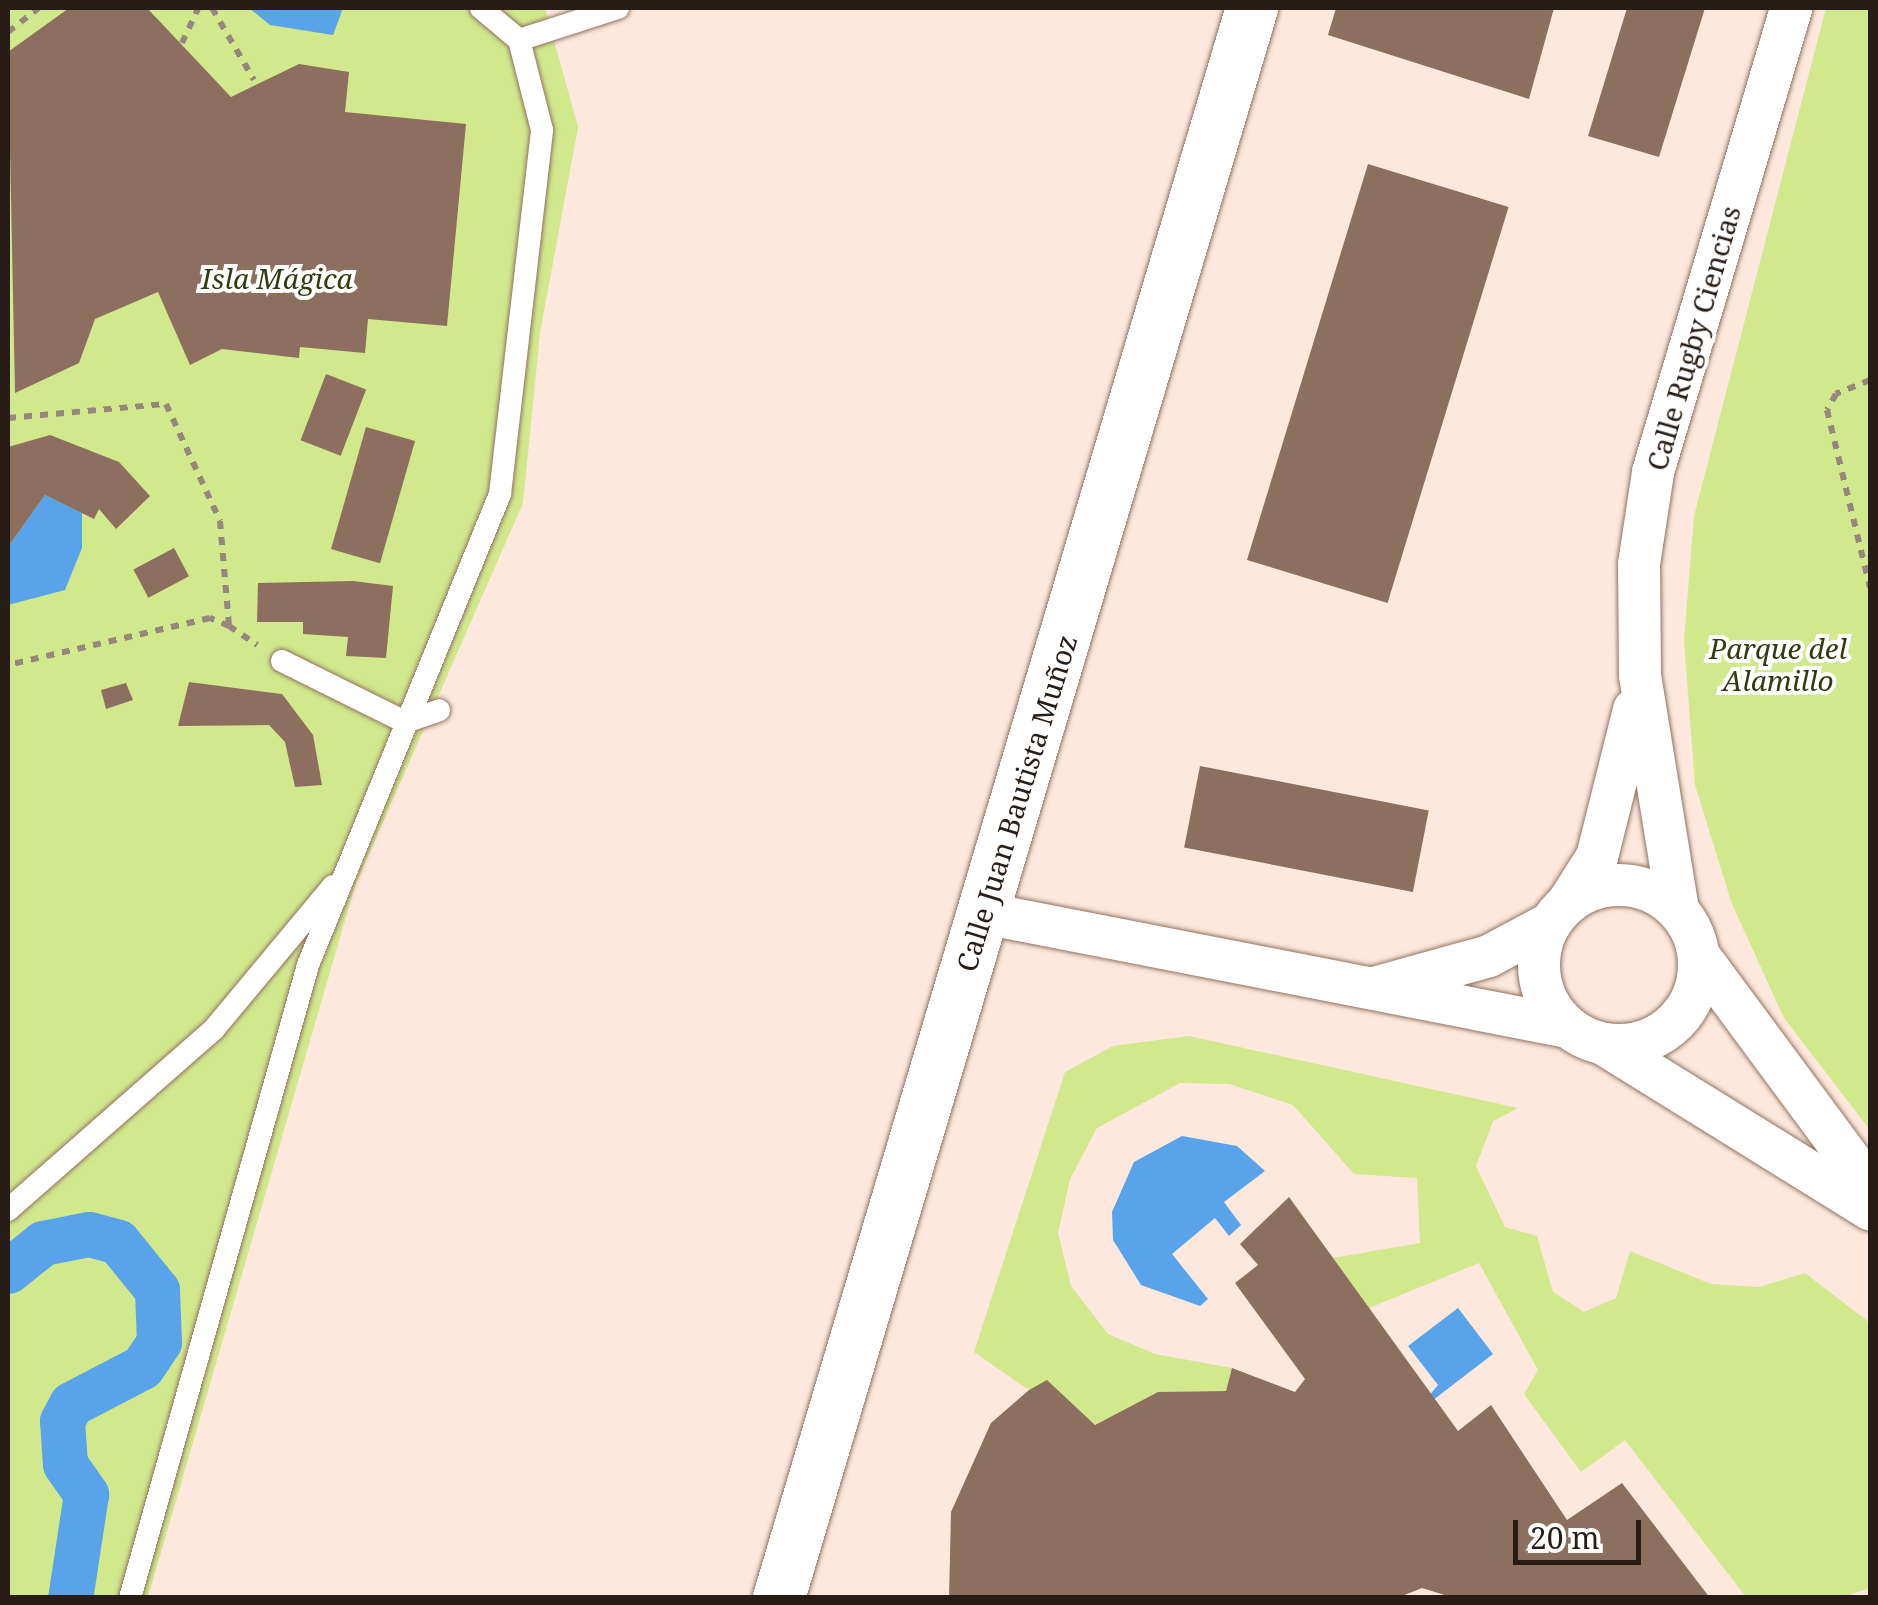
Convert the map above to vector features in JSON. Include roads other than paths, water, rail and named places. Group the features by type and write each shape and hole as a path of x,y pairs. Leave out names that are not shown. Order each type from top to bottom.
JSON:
{"street":[{"name":"Calle Juan Bautista Muñoz","path":"780,1598 1252,8"},
{"name":"Calle Rugby Ciencias","path":"1640,675 1639,564 1653,472 1791,8"},
{"path":"1640,675 1678,910 1700,957 1870,1187"},
{"path":"1640,675 1597,858 1558,914 1542,990 1586,1036 1870,1209"},
{"path":"1364,991 1489,956 1611,884 1658,894 1678,910"},
{"path":"983,913 1586,1036 1654,1038 1674,1024 1700,957"}],"lane":[{"path":"130,1598 308,965 500,494 542,130 518,40 481,8"},
{"path":"518,40 618,8"},
{"path":"282,662 405,722 439,710"},
{"path":"8,1210 214,1029 346,870"}],"water":[{"path":"249,8 343,8 333,35 270,25"},
{"path":"45,495 82,513 82,548 65,590 8,605 8,547"},
{"path":"1182,1136 1237,1146 1265,1171 1224,1202 1241,1225 1229,1236 1215,1218 1172,1254 1208,1299 1200,1306 1141,1285 1113,1240 1112,1212 1134,1162"},
{"path":"1458,1308 1493,1354 1411,1417 1438,1385 1408,1346"}],"waterway":[{"path":"8,1271 43,1243 89,1234 118,1242 157,1290 159,1342 142,1367 71,1404 62,1421 65,1464 86,1494 70,1598"}],"park label":[{"name":"Isla Mágica","path":"277,278"},
{"name":"Parque del Alamillo","path":"1778,664"}]}
